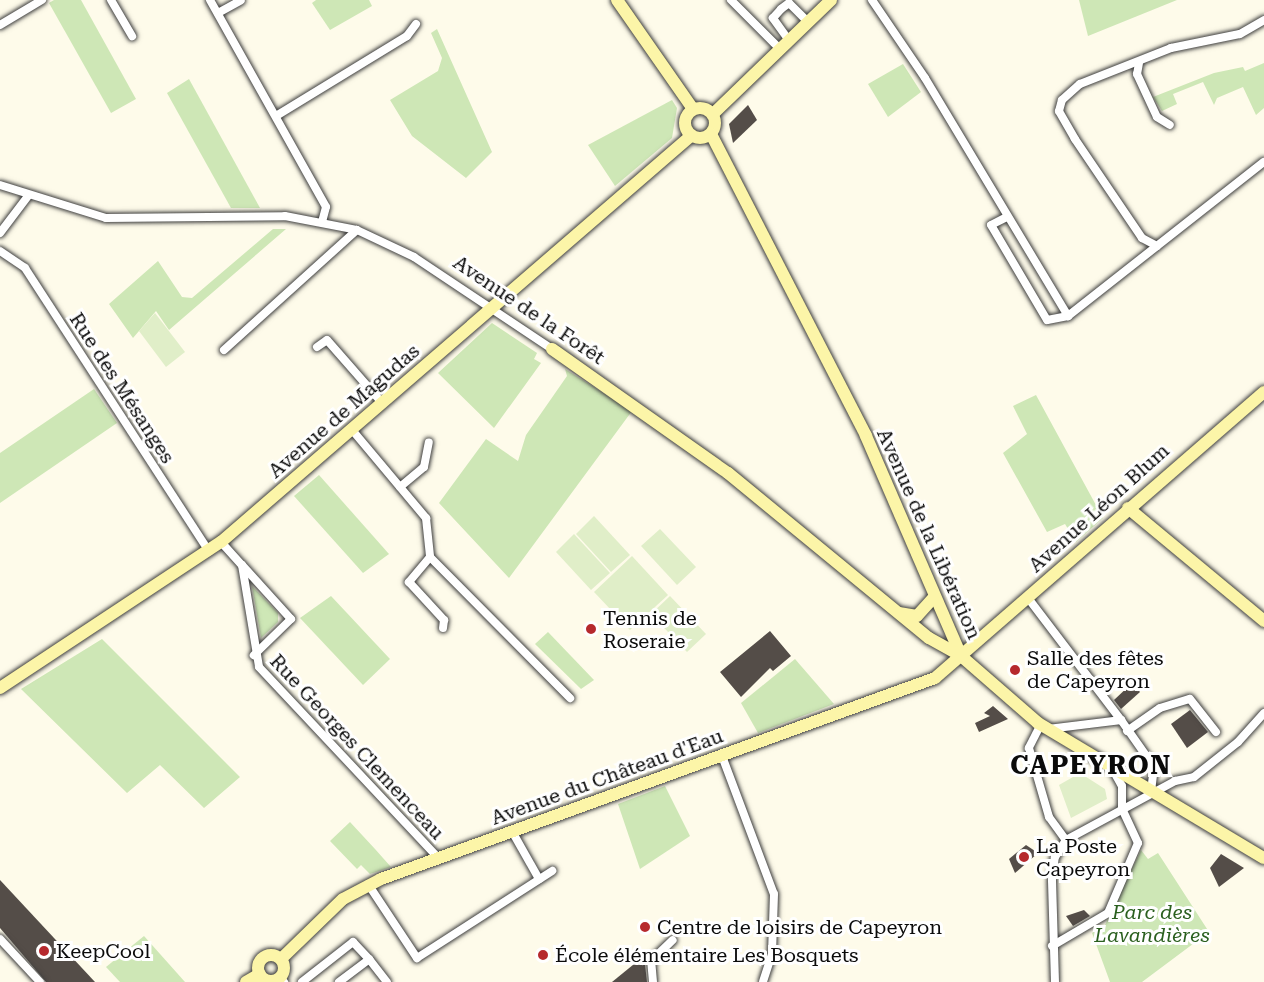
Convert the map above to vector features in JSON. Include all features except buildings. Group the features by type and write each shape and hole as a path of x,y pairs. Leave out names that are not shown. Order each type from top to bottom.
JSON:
{"street":[{"path":"0,25 42,0"},
{"path":"111,0 132,36"},
{"path":"210,0 326,207 322,222"},
{"path":"218,13 241,0"},
{"path":"617,0 693,109 713,114"},
{"path":"730,0 784,43"},
{"path":"693,109 685,122 692,135 714,139 713,114 831,0"},
{"path":"872,0 1068,316"},
{"path":"784,43 773,18 781,9 789,3 807,21"},
{"path":"1157,246 1142,238 1059,111 1067,92 1171,48 1240,34 1264,20"},
{"path":"276,116 407,36 416,24"},
{"path":"1139,63 1137,74 1157,117 1170,125"},
{"name":"Avenue de Magudas","path":"0,688 221,542 353,431 692,135"},
{"name":"Avenue de la Libération","path":"714,139 866,436 961,656 1045,727 1151,793 1264,858"},
{"path":"1007,217 991,225 1047,320 1068,316 1264,162"},
{"name":"Avenue de la Forêt","path":"0,185 28,196 106,218 285,216 322,222 357,230 414,257 552,349 728,473 898,613 961,656"},
{"path":"0,233 28,196"},
{"path":"224,350 357,230"},
{"name":"Rue des Mésanges","path":"0,251 25,268 209,551"},
{"path":"317,347 327,340 383,404"},
{"name":"Avenue Léon Blum","path":"961,656 1128,508 1264,392"},
{"path":"353,431 426,518 430,557 570,698"},
{"path":"400,487 424,467 429,442"},
{"path":"1128,508 1264,621"},
{"name":"Rue Georges Clemenceau","path":"221,542 291,619 254,655"},
{"path":"430,557 409,582 444,620 443,628"},
{"name":"Rue Georges Clemenceau","path":"242,565 254,655 267,677 440,859"},
{"path":"898,613 917,616 934,597"},
{"path":"1028,598 1154,767 1151,793"},
{"name":"Avenue du Château d'Eau","path":"246,982 260,974 265,956 281,959 330,910 368,884 935,678 961,656"},
{"path":"1127,731 1160,708 1191,699 1216,732"},
{"path":"1055,982 1052,946 1052,880 1055,857 1066,840 1151,793 1194,777 1264,713"},
{"path":"1066,840 1049,817 1029,748 1045,727 1121,720"},
{"path":"722,756 774,894 772,954 763,982"},
{"path":"1052,946 1108,912 1138,843 1122,808 1122,786 1113,770"},
{"path":"513,832 538,879"},
{"path":"368,884 417,958 552,872"},
{"path":"0,939 40,982"},
{"path":"653,982 651,961 673,940"},
{"path":"302,982 353,942 369,958 387,982"},
{"path":"339,982 369,958"},
{"path":"260,974 270,981 282,980 281,959"}],"green space":[{"path":"54,0 81,0 136,99 111,113 49,3"},
{"path":"316,0 369,0 372,6 330,30 312,3"},
{"path":"1079,0 1177,0 1088,36"},
{"path":"437,29 492,152 466,178 412,136 390,100 438,71 442,58 431,33"},
{"path":"1264,63 1264,108 1256,115 1243,87 1217,98 1214,105 1203,82 1173,94 1177,104 1162,111 1153,97 1214,73 1243,67 1245,71"},
{"path":"903,64 921,92 888,117 868,84"},
{"path":"189,79 260,208 231,208 167,93"},
{"path":"672,100 677,108 672,138 615,186 588,145"},
{"path":"273,229 286,229 169,330 156,311 133,338 109,304 158,261 182,297 192,298"},
{"path":"155,313 185,352 166,367 139,331"},
{"path":"492,323 537,353 534,359 541,363 494,428 438,373"},
{"path":"565,369 632,411 509,578 439,503 486,439 518,461 526,435 567,376"},
{"path":"94,389 117,423 0,503 0,453"},
{"path":"1036,395 1103,518 1076,542 1065,524 1047,532 1003,453 1027,434 1013,406"},
{"path":"319,475 389,554 363,573 294,496"},
{"path":"594,516 630,555 611,572 576,534"},
{"path":"660,529 696,567 677,585 641,546"},
{"path":"574,534 610,573 591,590 556,552"},
{"path":"632,556 668,595 630,630 594,592"},
{"path":"252,586 278,613 278,622 261,638"},
{"path":"331,596 390,659 363,685 300,618"},
{"path":"670,596 706,634 687,652 651,614"},
{"path":"548,632 594,680 581,689 535,644"},
{"path":"102,639 240,777 204,808 160,765 127,793 21,689"},
{"path":"795,659 834,704 758,733 741,703"},
{"path":"1080,773 1105,789 1107,799 1071,818 1059,785"},
{"path":"665,786 690,836 640,869 618,804"},
{"path":"350,822 391,867 370,874 361,865 357,869 330,841"},
{"name":"Parc des Lavandières","path":"1141,850 1148,859 1158,853 1209,932 1142,982 1110,982 1092,933 1105,925"},
{"path":"144,936 185,982 120,982 106,967"}],"place":[{"name":"Tennis de Roseraie","path":"591,629"},
{"name":"Salle des fêtes de Capeyron","path":"1015,670"},
{"name":"La Poste Capeyron","path":"1024,857"},
{"name":"Centre de loisirs de Capeyron","path":"645,927"},
{"name":"KeepCool","path":"44,951"},
{"name":"École élémentaire Les Bosquets","path":"543,955"}],"district":[{"name":"CAPEYRON","path":"1091,766"}]}
